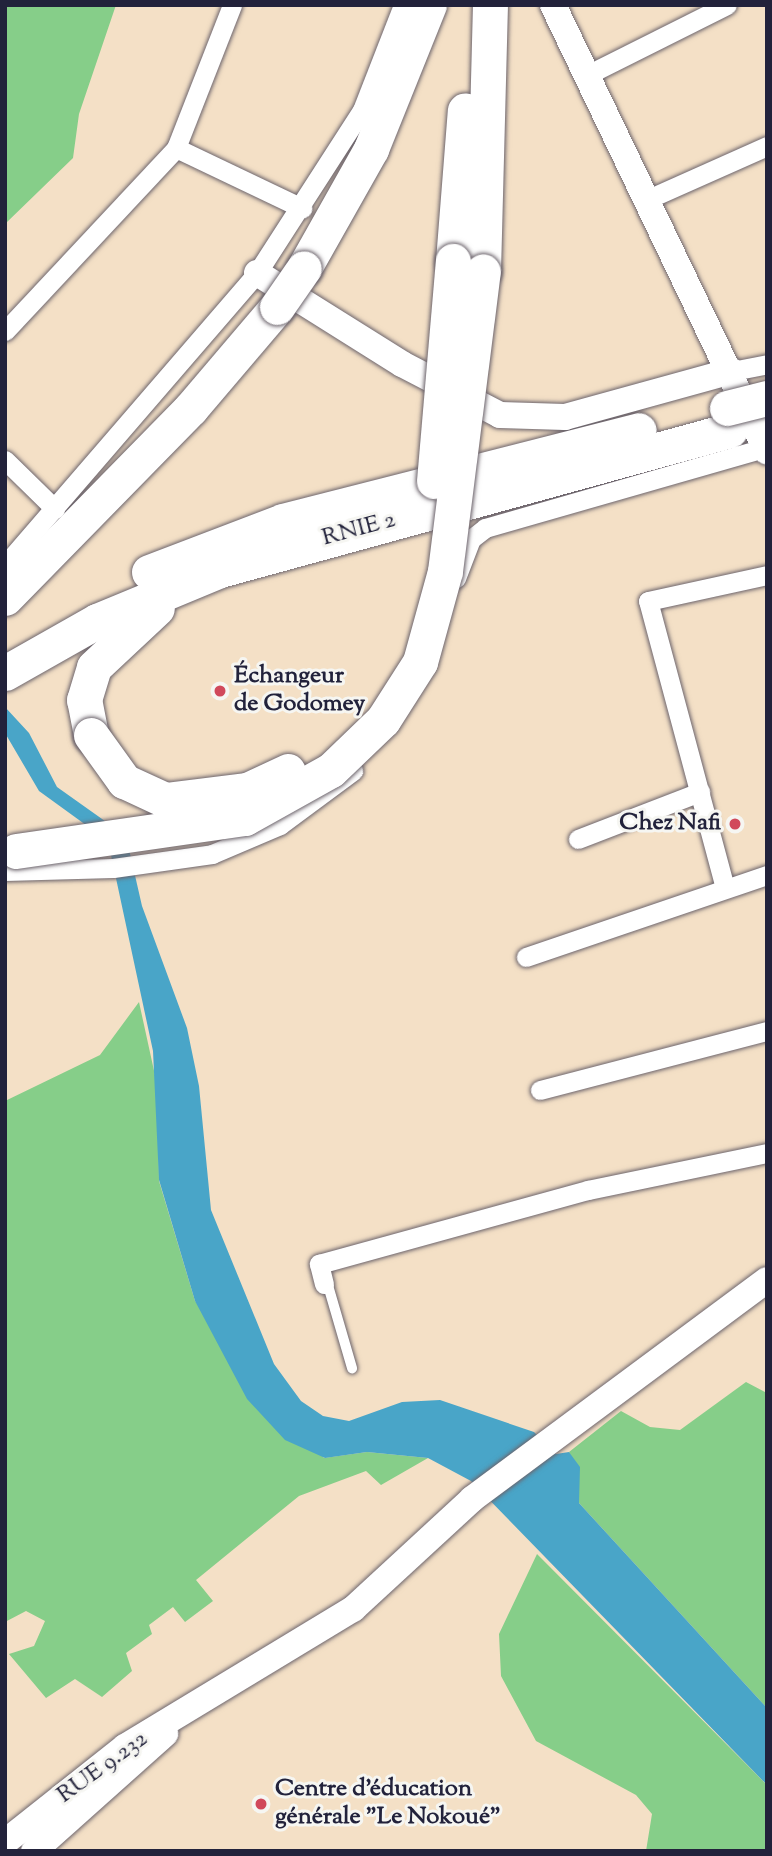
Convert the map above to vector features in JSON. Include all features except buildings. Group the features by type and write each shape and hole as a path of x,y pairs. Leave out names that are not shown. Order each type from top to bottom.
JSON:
{"highway":[{"path":"5,598 191,408 277,307 304,268 371,149 429,5"},
{"path":"220,570 150,612 101,656 84,700 91,734 109,766 146,794 211,799 247,790 307,760 376,698 404,642 426,570 468,266 473,5"},
{"path":"9,858 245,818 331,770 383,720 420,662 445,571 489,5"},
{"name":"RNIE 2","path":"5,673 97,621 220,570 728,419 767,398"},
{"name":"RNIE 2","path":"5,650 149,572 283,521 728,419 766,441"}],"street":[{"path":"5,331 176,148 232,5"},
{"path":"5,565 257,273 302,208 362,110 403,5"},
{"path":"9,858 113,868 212,854 250,840 312,806 368,757 433,662 457,573 471,540 485,528 766,441 553,5"},
{"path":"589,74 727,5"},
{"path":"176,148 302,208"},
{"path":"648,199 766,149"},
{"path":"257,273 402,364 500,415 565,417 732,371 767,364"},
{"path":"5,460 55,509"},
{"path":"725,888 648,601 767,575"},
{"path":"578,839 700,792"},
{"path":"526,957 767,875"},
{"path":"540,1090 767,1031"},
{"path":"323,1274 588,1190 767,1153"},
{"path":"180,1718 370,1597 472,1499 545,1442 767,1280"},
{"name":"RUE 9.232","path":"5,1842 125,1747 180,1718"},
{"name":"RUE 9.232","path":"34,1851 180,1718"}],"lane":[{"path":"323,1274 352,1368"}],"green space":[{"path":"5,5 116,5 79,114 73,158 5,224"},
{"path":"139,1002 158,1089 159,1181 195,1301 324,1458 367,1452 428,1458 381,1485 366,1471 299,1496 196,1580 213,1601 185,1622 173,1607 149,1625 152,1634 126,1653 132,1671 102,1697 75,1679 46,1698 9,1654 34,1646 45,1621 26,1611 5,1622 5,1101 100,1055"},
{"path":"746,1382 767,1393 767,1708 579,1503 579,1476 569,1452 621,1411 650,1427 680,1430"},
{"path":"537,1554 767,1785 767,1851 646,1851 652,1814 636,1795 536,1741 501,1676 499,1634"}],"water":[{"path":"5,707 29,733 57,787 126,836 142,906 187,1028 199,1086 211,1210 274,1364 301,1401 323,1416 349,1421 402,1402 440,1400 534,1432 556,1454 569,1452 580,1467 579,1503 767,1708 767,1785 471,1481 428,1458 367,1452 325,1458 285,1440 247,1399 195,1301 159,1180 153,1051 108,841 39,791 5,733"}],"place":[{"name":"Échangeur de Godomey","path":"220,691"},
{"name":"Chez Nafi","path":"735,824"},
{"name":"Centre d'éducation générale \"Le Nokoué\"","path":"261,1804"}]}
